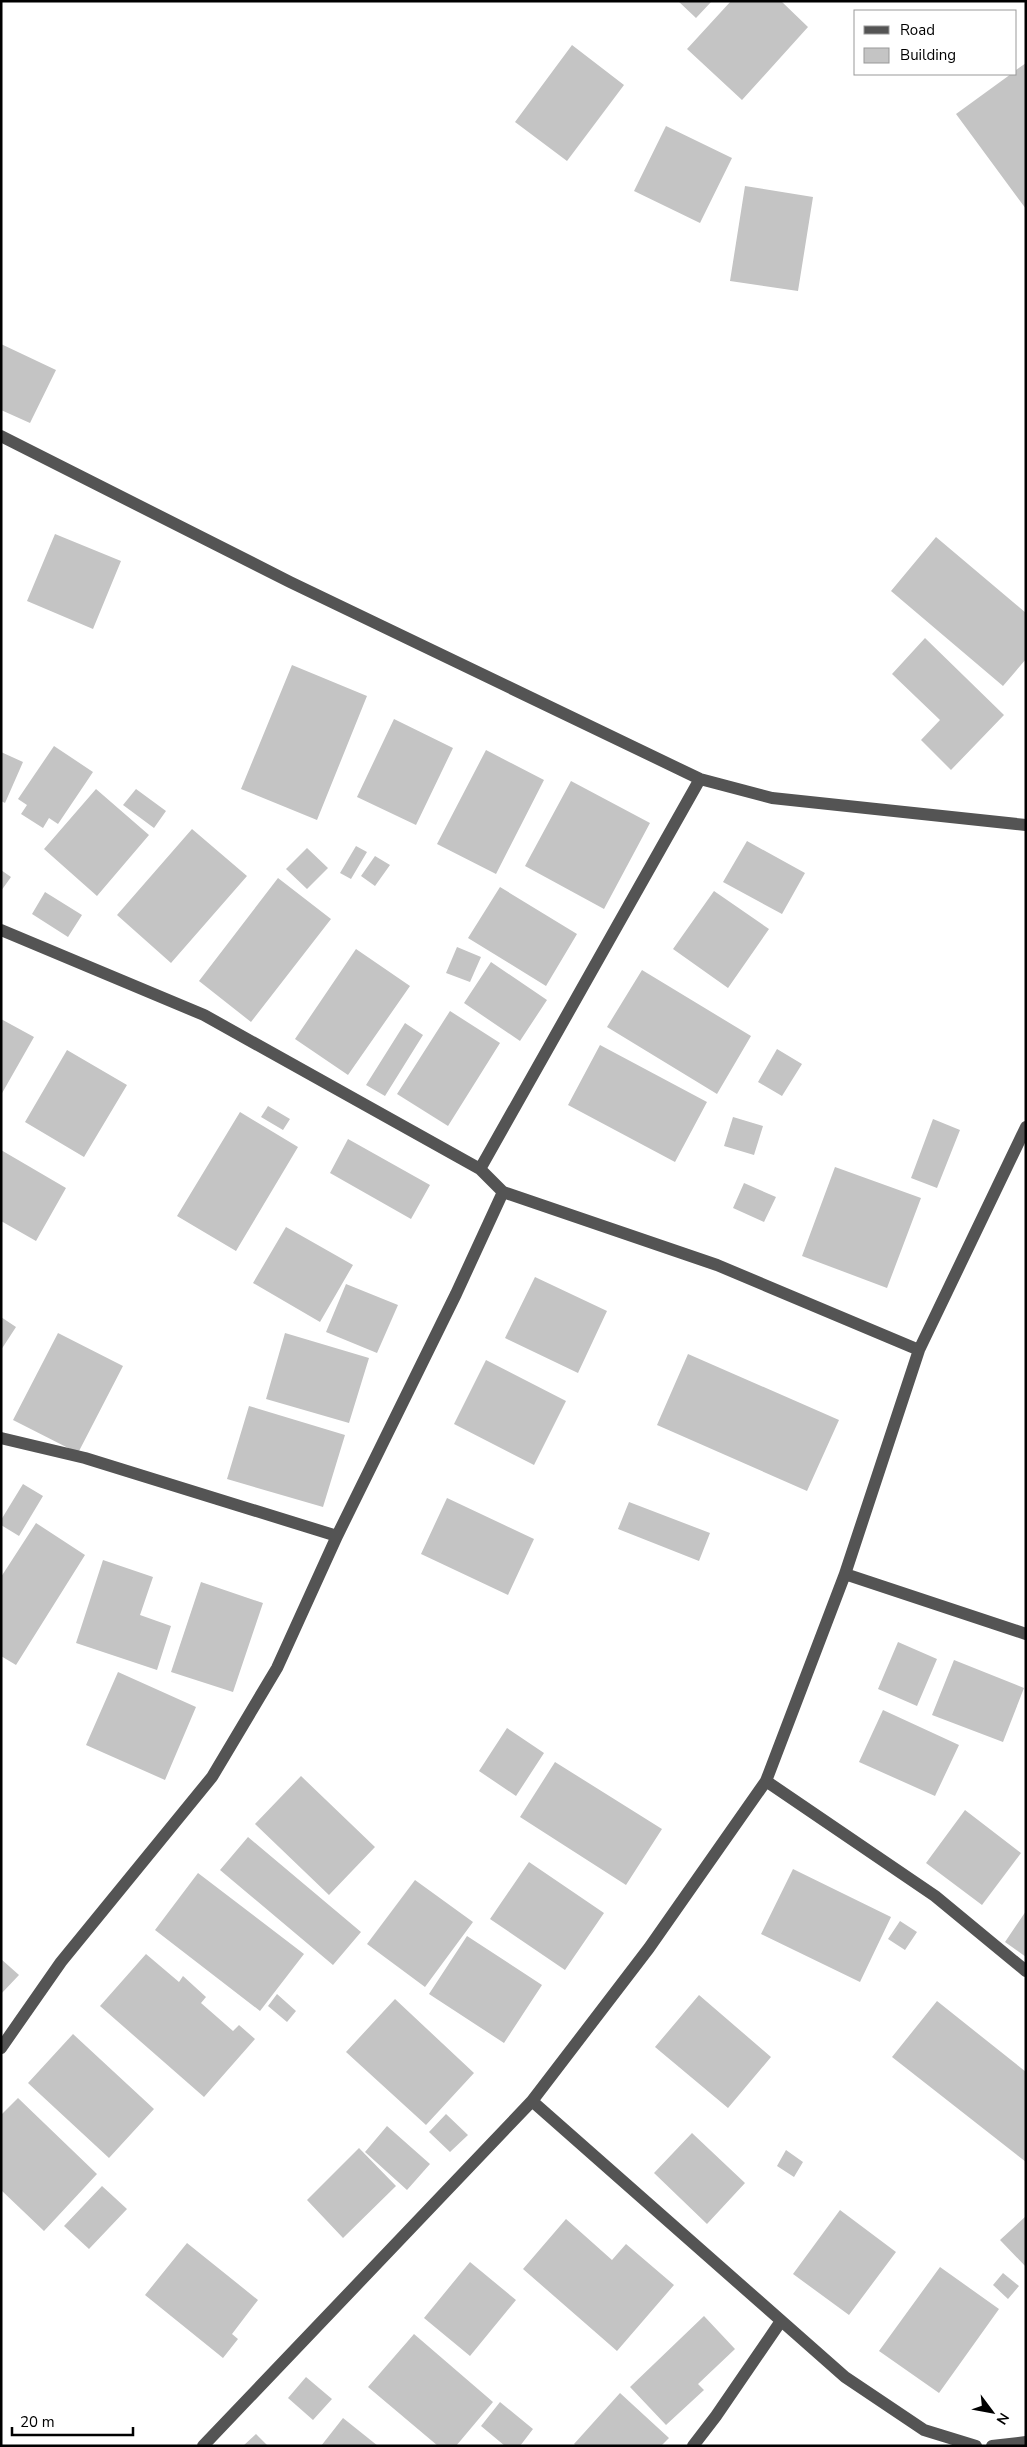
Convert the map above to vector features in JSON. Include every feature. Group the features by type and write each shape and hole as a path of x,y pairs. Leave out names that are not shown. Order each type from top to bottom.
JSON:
{"street":[{"path":"1,436 299,586 700,779 772,798 1026,825"},
{"path":"480,1169 700,779"},
{"path":"1,930 204,1015 480,1169 503,1192 717,1265 919,1350"},
{"path":"203,2446 532,2101 649,1948 766,1781 845,1574 919,1350 1026,1127"},
{"path":"1,2048 61,1962 212,1776 277,1668 337,1536 456,1294 503,1192"},
{"path":"1,1438 85,1458 337,1536"},
{"path":"845,1574 1026,1634"},
{"path":"766,1781 935,1896 1026,1971"},
{"path":"532,2101 844,2377 924,2430 976,2446"},
{"path":"693,2446 716,2416 781,2321"},
{"path":"992,2446 1026,2442"}],"building":[{"path":"678,1 712,1 696,18"},
{"path":"731,1 781,1 808,27 742,100 687,49"},
{"path":"572,45 624,85 567,161 515,122"},
{"path":"1026,63 1026,209 956,114 1010,75 1017,75 1017,69"},
{"path":"666,126 732,158 700,223 634,191"},
{"path":"745,186 813,197 798,291 730,281"},
{"path":"1,344 56,370 30,423 1,410"},
{"path":"55,534 121,561 93,629 27,601"},
{"path":"936,537 1026,613 1026,659 1003,686 891,591"},
{"path":"925,638 1004,715 951,770 921,740 940,720 892,674"},
{"path":"292,665 367,696 317,820 241,789"},
{"path":"394,719 453,748 416,825 357,797"},
{"path":"54,746 93,772 58,824 49,818 43,828 21,814 27,805 18,799"},
{"path":"486,750 544,780 496,874 437,844"},
{"path":"1,752 23,762 5,803 1,801"},
{"path":"571,781 650,823 604,909 525,866"},
{"path":"96,789 149,835 97,896 44,849"},
{"path":"136,789 166,811 154,828 123,805"},
{"path":"192,829 247,876 171,963 117,915"},
{"path":"747,841 805,873 782,914 723,882"},
{"path":"356,846 367,852 351,879 340,873"},
{"path":"307,848 328,868 307,889 286,869"},
{"path":"375,856 390,865 375,886 361,876"},
{"path":"1,870 11,877 1,891"},
{"path":"278,878 331,919 251,1022 199,981"},
{"path":"500,887 577,934 546,986 468,938"},
{"path":"714,891 769,929 728,988 673,949"},
{"path":"45,892 82,915 68,937 32,914"},
{"path":"457,947 481,957 470,982 446,973"},
{"path":"356,949 410,986 348,1075 295,1039"},
{"path":"491,962 547,1000 520,1041 464,1003"},
{"path":"642,970 751,1036 717,1094 607,1027"},
{"path":"450,1011 500,1043 448,1126 397,1094"},
{"path":"1,1019 34,1037 1,1095"},
{"path":"405,1023 423,1035 385,1096 366,1085"},
{"path":"600,1045 707,1102 675,1162 568,1105"},
{"path":"777,1049 802,1064 782,1096 758,1082"},
{"path":"67,1050 127,1085 84,1157 25,1122"},
{"path":"268,1106 290,1119 283,1130 261,1117"},
{"path":"240,1112 298,1147 236,1251 177,1216"},
{"path":"733,1117 763,1126 754,1155 724,1146"},
{"path":"933,1119 960,1130 937,1188 911,1178"},
{"path":"348,1139 430,1185 411,1219 330,1173"},
{"path":"1,1150 66,1188 36,1241 1,1221"},
{"path":"835,1167 921,1198 887,1288 802,1256"},
{"path":"744,1183 776,1197 764,1222 733,1208"},
{"path":"286,1227 353,1265 320,1322 253,1283"},
{"path":"535,1277 607,1311 578,1373 505,1338"},
{"path":"346,1284 398,1305 377,1353 326,1332"},
{"path":"1,1317 16,1327 1,1350"},
{"path":"58,1333 123,1366 78,1453 13,1420"},
{"path":"285,1333 369,1358 349,1423 266,1399"},
{"path":"688,1354 839,1420 807,1491 657,1425"},
{"path":"486,1360 566,1401 534,1465 454,1424"},
{"path":"249,1406 345,1435 323,1507 227,1479"},
{"path":"23,1484 43,1496 19,1536 1,1525 1,1520"},
{"path":"447,1498 534,1539 508,1595 421,1554"},
{"path":"629,1502 710,1533 699,1561 618,1529"},
{"path":"36,1523 85,1555 16,1665 1,1656 1,1577"},
{"path":"103,1560 153,1577 140,1615 171,1626 157,1670 76,1643"},
{"path":"201,1582 263,1603 233,1692 171,1672"},
{"path":"898,1642 937,1659 917,1706 878,1689"},
{"path":"954,1660 1024,1688 1003,1742 932,1715"},
{"path":"118,1672 196,1707 165,1780 86,1745"},
{"path":"883,1710 959,1745 935,1796 859,1762"},
{"path":"507,1728 544,1753 516,1796 479,1771"},
{"path":"555,1762 662,1829 626,1885 520,1817"},
{"path":"301,1776 375,1847 329,1895 255,1824"},
{"path":"965,1810 1021,1853 982,1905 926,1863"},
{"path":"248,1837 361,1932 333,1965 220,1870"},
{"path":"529,1862 604,1913 565,1970 490,1919"},
{"path":"793,1869 891,1917 860,1982 761,1934"},
{"path":"198,1873 304,1954 260,2011 155,1930"},
{"path":"415,1880 473,1922 425,1987 367,1944"},
{"path":"1026,1911 1026,1957 1005,1942"},
{"path":"900,1921 917,1932 905,1950 888,1939"},
{"path":"467,1936 542,1985 504,2043 429,1994"},
{"path":"146,1954 179,1982 183,1976 206,1997 201,2003 233,2031 239,2025 255,2039 204,2097 100,2006"},
{"path":"1,1959 19,1975 1,1994"},
{"path":"277,1994 296,2011 287,2022 268,2006"},
{"path":"699,1995 771,2057 728,2108 655,2047"},
{"path":"395,1999 474,2073 426,2125 346,2052"},
{"path":"937,2001 1026,2072 1026,2162 892,2057"},
{"path":"73,2034 154,2109 109,2158 28,2083"},
{"path":"18,2098 97,2174 44,2231 1,2190 1,2115"},
{"path":"446,2114 468,2135 450,2152 429,2132"},
{"path":"387,2126 430,2164 407,2190 365,2152"},
{"path":"692,2133 745,2183 707,2224 654,2173"},
{"path":"359,2148 396,2186 343,2238 307,2200"},
{"path":"786,2150 803,2162 794,2177 777,2166"},
{"path":"102,2186 127,2209 89,2249 64,2226"},
{"path":"840,2210 896,2252 849,2315 793,2274"},
{"path":"1026,2216 1026,2267 1000,2240"},
{"path":"566,2219 612,2260 626,2244 674,2285 617,2351 523,2269"},
{"path":"187,2243 258,2300 232,2334 238,2339 223,2358 145,2295"},
{"path":"470,2262 516,2300 470,2356 424,2318"},
{"path":"940,2267 999,2309 939,2393 879,2351"},
{"path":"1003,2273 1019,2286 1008,2299 993,2285"},
{"path":"704,2316 735,2349 698,2384 704,2390 666,2425 630,2387"},
{"path":"414,2334 493,2402 456,2446 438,2446 368,2387"},
{"path":"306,2377 332,2399 313,2420 288,2398"},
{"path":"620,2393 669,2438 661,2446 576,2446 574,2444"},
{"path":"500,2402 533,2429 520,2446 505,2446 481,2426"},
{"path":"343,2418 378,2446 321,2446"},
{"path":"256,2434 268,2446 243,2446"}]}
